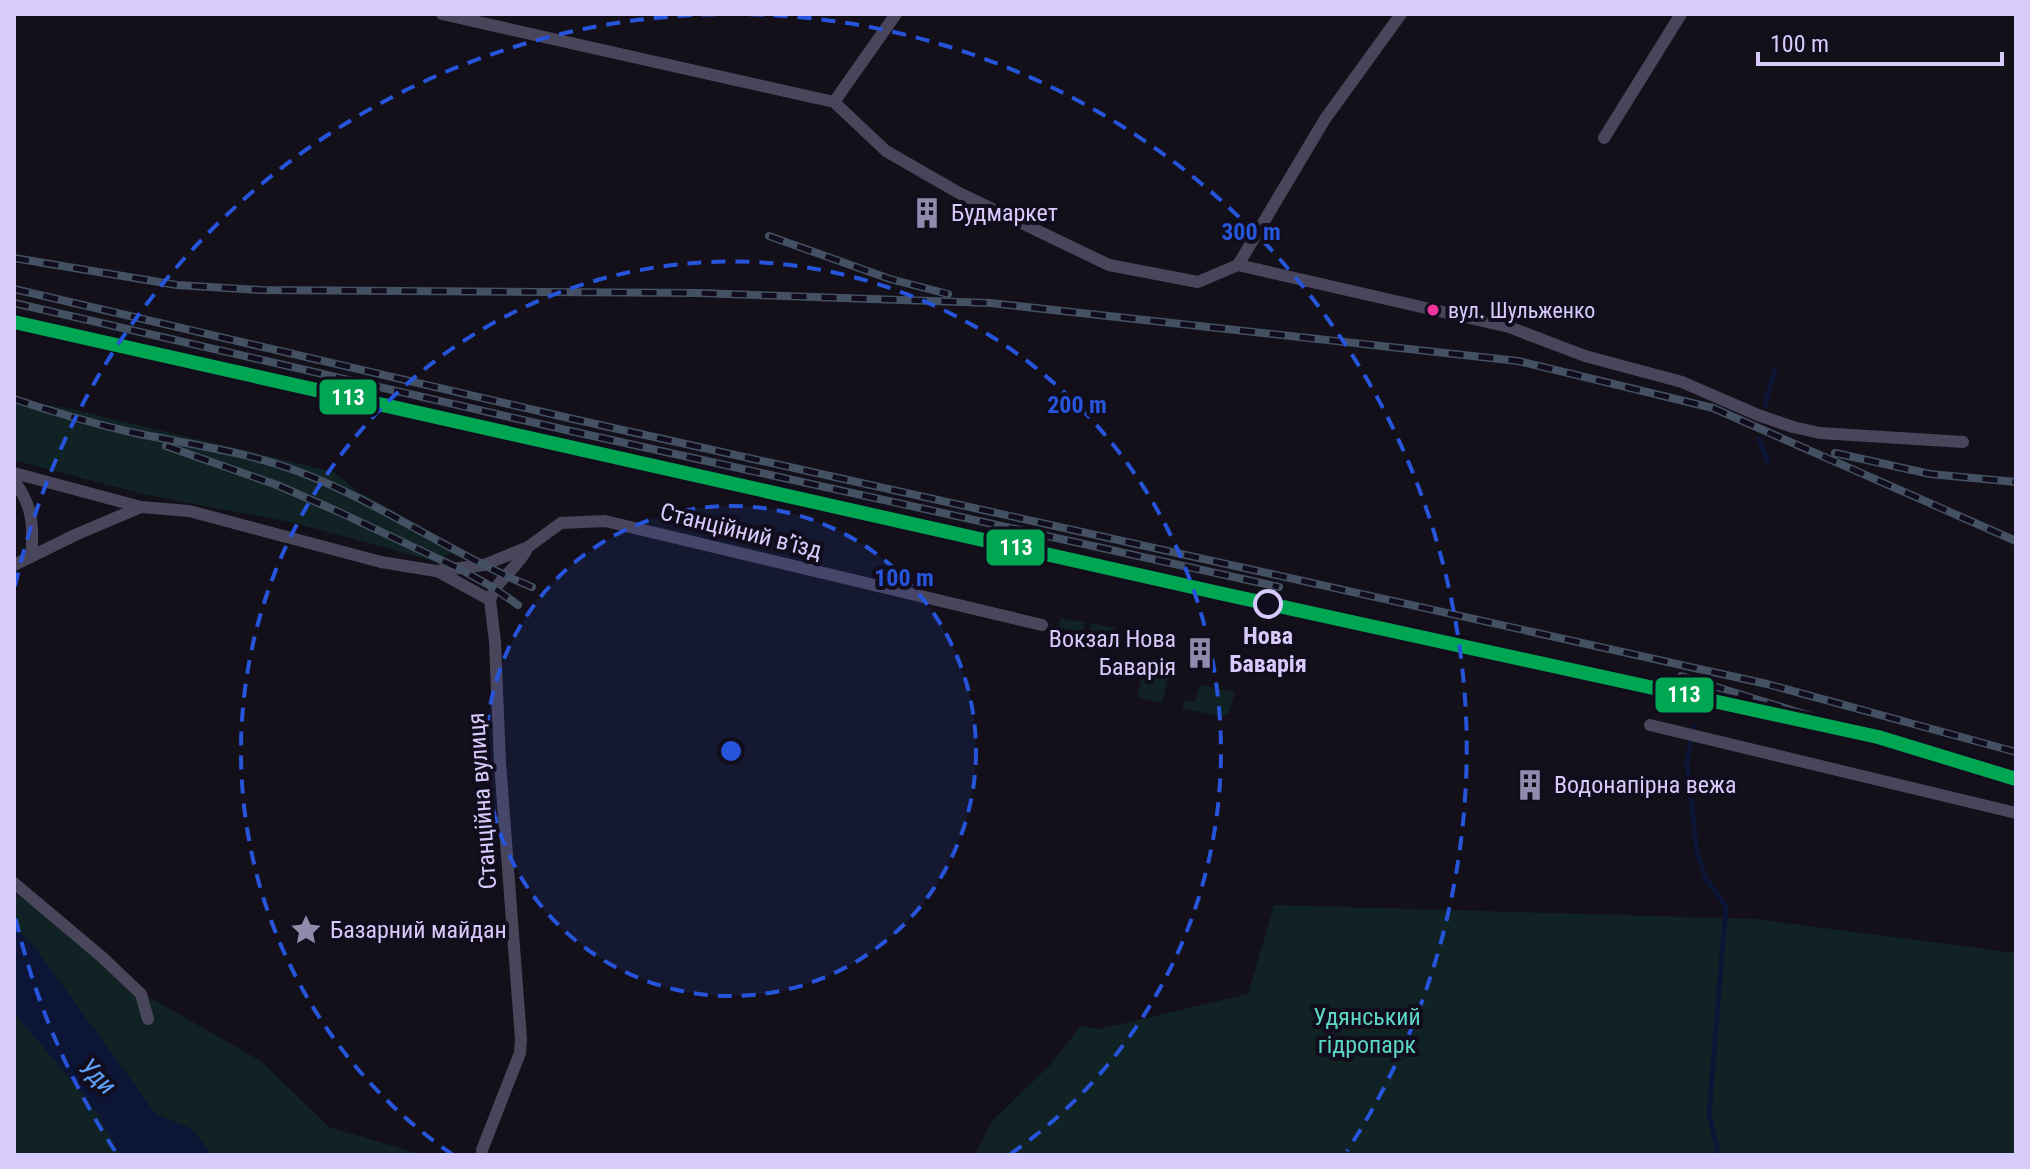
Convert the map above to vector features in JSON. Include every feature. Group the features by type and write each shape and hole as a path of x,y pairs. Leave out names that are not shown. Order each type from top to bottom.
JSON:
{"street":[{"path":"442,14 834,102 886,151 959,193 1109,265 1198,282 1238,265 1509,327 1585,356 1682,382 1793,427 1820,433 1963,442"},
{"path":"834,102 896,14"},
{"path":"1604,138 1681,14"},
{"path":"1238,265 1325,119 1394,16"},
{"path":"14,473 141,507 189,511 381,562 436,571 484,565 528,547"},
{"path":"14,481 29,504 34,529 31,557"},
{"path":"14,565 141,507"},
{"name":"Станційний в’їзд","path":"528,547 561,523 605,521 1042,625"},
{"path":"436,571 490,600 494,588 521,562 528,547"},
{"name":"Станційна вулиця","path":"482,1150 520,1053 521,1039 490,600"},
{"path":"1650,725 2016,813"},
{"path":"14,883 141,994 148,1019"}],"green space":[{"path":"14,399 71,409 334,472 354,489 441,538 452,554 430,560 295,523 142,494 14,460"},
{"path":"1060,618 1085,622 1083,632 1058,628"},
{"path":"1091,623 1115,628 1113,638 1089,633"},
{"path":"1143,672 1168,678 1162,703 1137,697"},
{"path":"1200,685 1235,692 1229,713 1222,717 1182,708 1185,700 1195,702"},
{"path":"14,892 149,997 261,1061 329,1127 423,1155 14,1155"},
{"name":"Удянський гідропарк","path":"1274,905 1756,919 2016,953 2016,1155 975,1155 992,1121 1049,1066 1081,1026 1100,1029 1248,994"}],"water":[{"name":"Уди","path":"14,926 36,949 156,1114 192,1129 212,1155 120,1155 97,1113 14,1013"}],"waterway":[{"path":"1765,405 1775,370"},
{"path":"1759,439 1768,463"},
{"path":"1694,727 1687,761 1697,853 1706,879 1726,906 1709,1114 1717,1146 1716,1155"}],"railway":[{"path":"769,236 890,279 948,294"},
{"path":"14,258 177,285 261,290 698,293 990,303 1518,361 1713,408 2016,541"},
{"path":"14,289 573,419 1767,684 2016,752"},
{"path":"14,303 575,432 1279,587"},
{"path":"14,399 112,428 234,453 297,471 356,497 532,587"},
{"path":"166,446 277,485 339,512 460,569 518,605"},
{"path":"1835,453 1930,474 2016,482"},
{"path":"1681,676 1878,737"}],"transit line":[{"name":"113","path":"14,322 1219,593 1878,737 2016,779"}],"place":[{"name":"Будмаркет","path":"927,213"},
{"name":"вул. Шульженко","path":"1433,310"},
{"name":"Нова Баварія","path":"1268,604"},
{"name":"Вокзал Нова Баварія","path":"1200,653"},
{"name":"Водонапірна вежа","path":"1530,785"},
{"name":"Базарний майдан","path":"306,930"}]}
